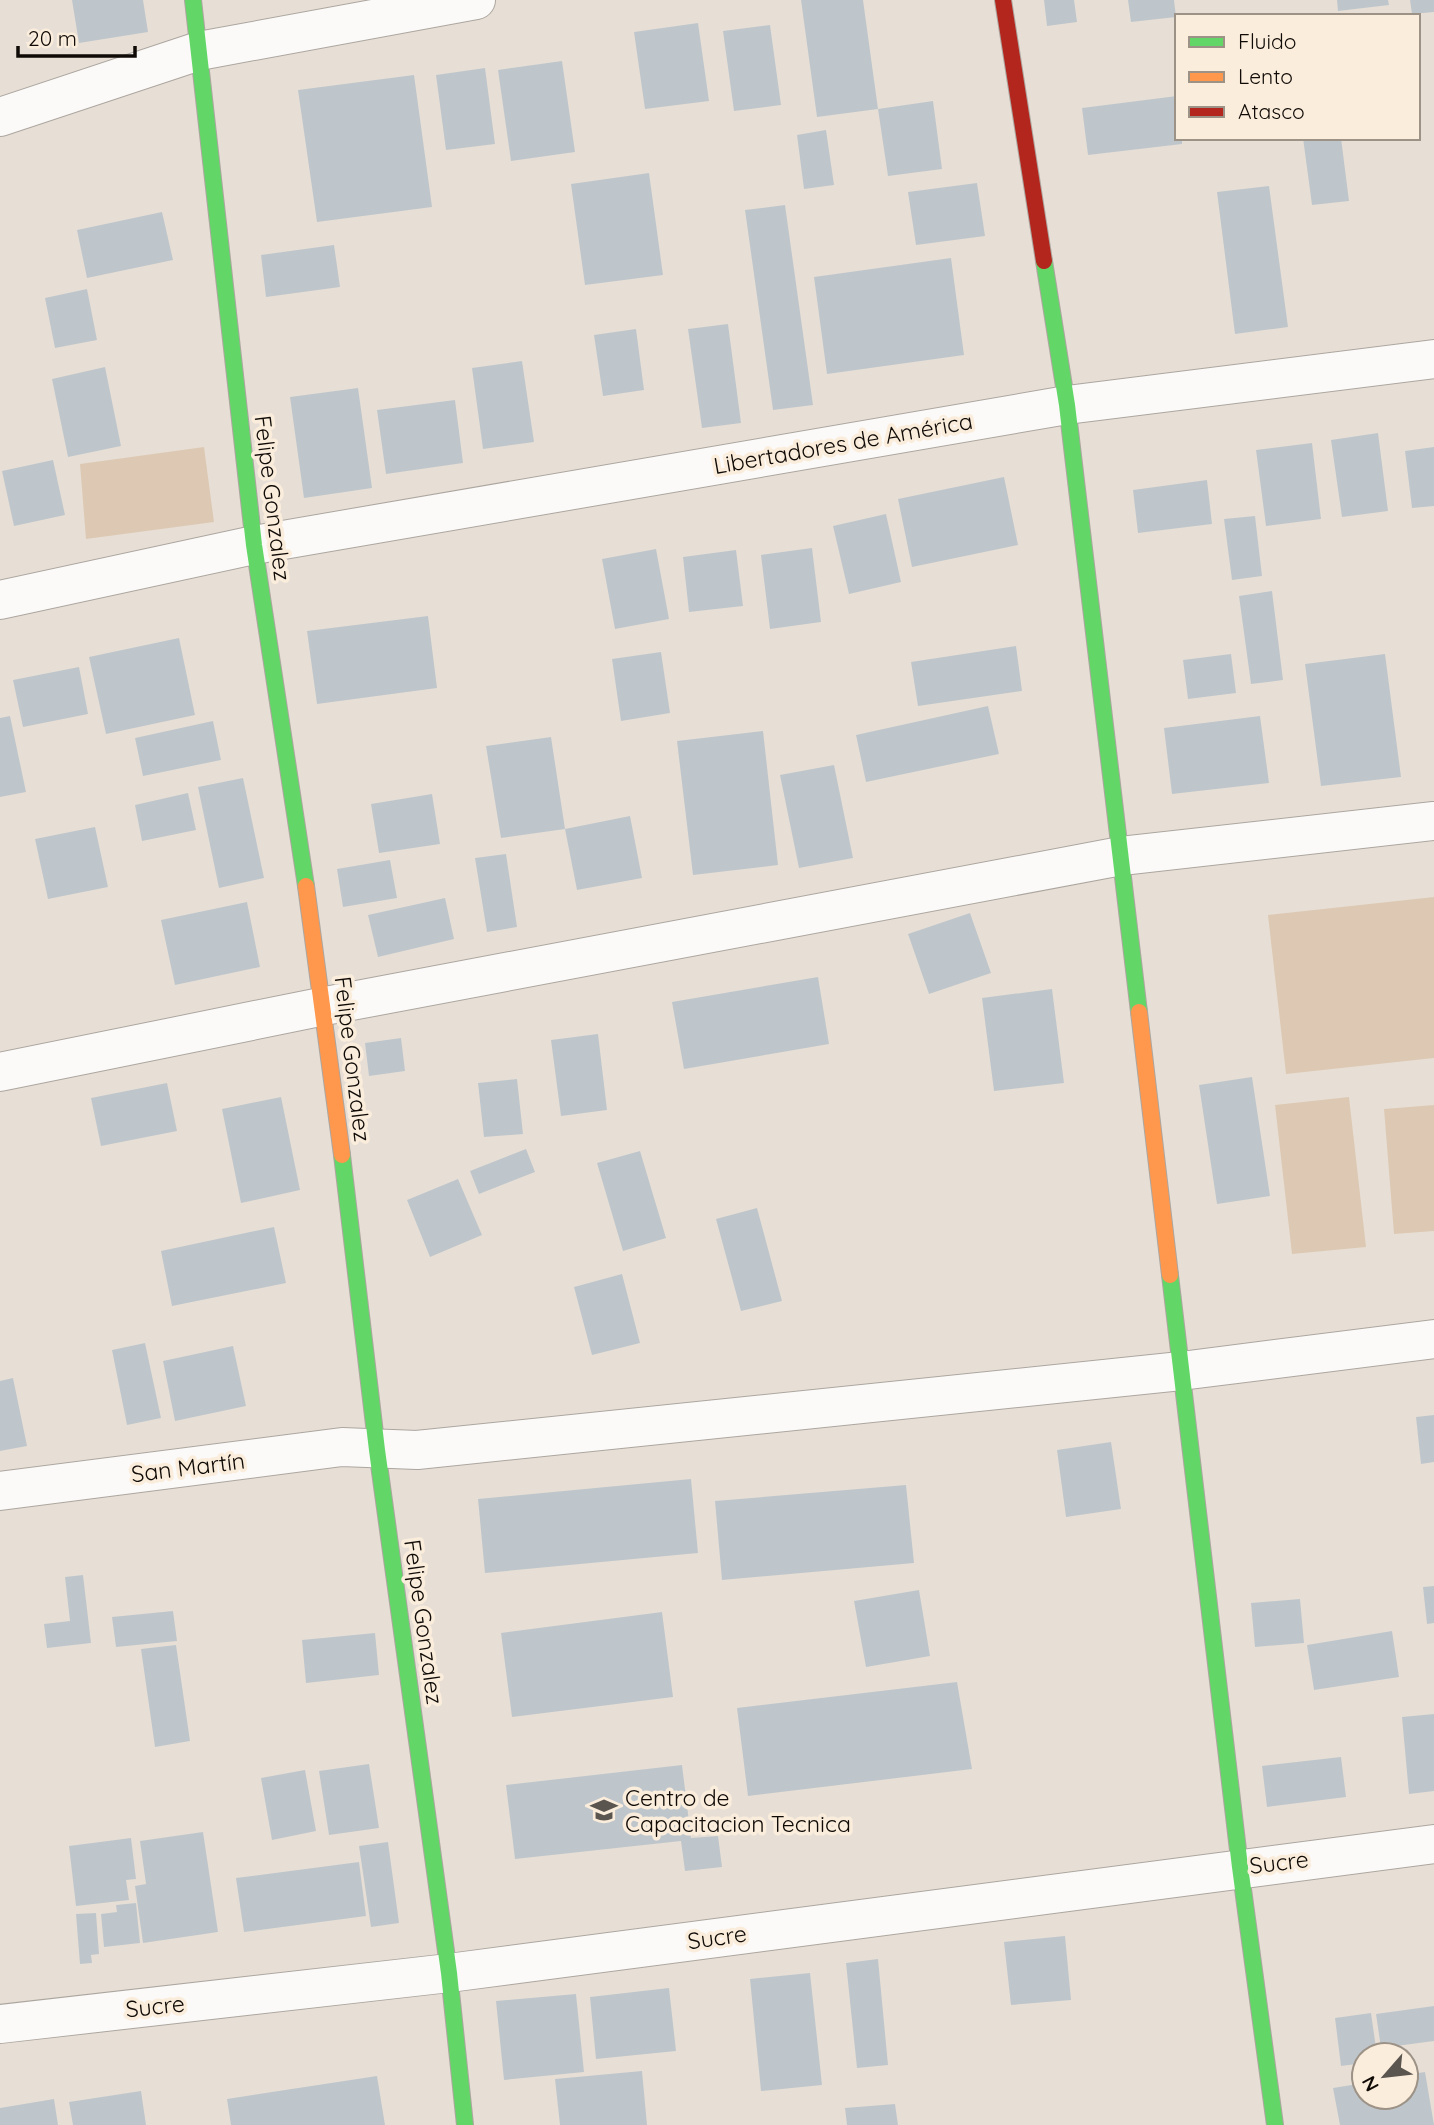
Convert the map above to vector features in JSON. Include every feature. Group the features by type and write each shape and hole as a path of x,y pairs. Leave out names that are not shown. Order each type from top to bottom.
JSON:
{"street":[{"name":"Felipe Gonzalez","path":"193,0 254,545 325,1006 377,1450 449,1973 465,2125"},
{"path":"0,117 199,51 476,0"},
{"path":"1003,0 1067,405 1240,1867 1275,2125"},
{"name":"Libertadores de América","path":"0,600 254,545 1067,405 1434,359"},
{"path":"0,1072 325,1006 1121,856 1434,821"},
{"name":"San Martín","path":"0,1491 342,1447 417,1450 1181,1371 1434,1339"},
{"name":"Sucre","path":"0,2024 449,1973 1240,1867 1434,1844"}],"shaded area":[{"path":"204,447 214,522 86,539 80,464"},
{"path":"1434,897 1434,1058 1286,1074 1268,915"},
{"path":"1349,1097 1366,1247 1292,1254 1275,1105"},
{"path":"1434,1105 1434,1231 1394,1234 1384,1109"}],"building":[{"path":"72,0 143,0 148,32 79,43"},
{"path":"801,0 863,0 878,109 817,117"},
{"path":"1044,0 1074,0 1077,22 1047,26"},
{"path":"1128,0 1174,0 1175,17 1131,22"},
{"path":"1337,0 1388,0 1389,5 1338,11"},
{"path":"1410,0 1434,0 1434,12 1412,14"},
{"path":"698,23 709,101 645,109 634,32"},
{"path":"770,25 781,105 734,111 723,31"},
{"path":"562,61 575,152 511,161 498,70"},
{"path":"485,68 495,144 446,150 436,75"},
{"path":"414,75 432,207 317,222 298,90"},
{"path":"1175,96 1175,140 1182,140 1182,144 1088,155 1082,108"},
{"path":"933,101 942,169 888,176 878,109"},
{"path":"826,130 834,185 804,189 797,135"},
{"path":"1303,140 1341,140 1349,201 1312,205"},
{"path":"649,173 663,275 585,285 571,184"},
{"path":"977,183 985,236 916,245 908,192"},
{"path":"1269,186 1288,327 1235,334 1217,192"},
{"path":"785,205 813,405 773,410 745,210"},
{"path":"162,212 173,260 87,278 77,230"},
{"path":"334,245 340,287 266,297 261,255"},
{"path":"951,258 964,355 827,374 814,277"},
{"path":"87,289 97,340 55,348 45,298"},
{"path":"728,324 741,423 702,428 688,329"},
{"path":"636,329 644,390 603,396 594,335"},
{"path":"522,361 534,442 483,449 472,368"},
{"path":"105,367 121,446 68,457 52,379"},
{"path":"358,388 372,488 304,498 290,397"},
{"path":"455,400 463,463 386,474 377,410"},
{"path":"1378,433 1388,511 1342,517 1331,440"},
{"path":"1312,443 1321,519 1266,526 1256,450"},
{"path":"1434,447 1434,506 1412,508 1405,451"},
{"path":"53,460 65,515 14,526 2,471"},
{"path":"1004,477 1018,545 912,567 898,499"},
{"path":"1207,480 1212,524 1138,533 1133,490"},
{"path":"886,514 901,582 849,594 833,526"},
{"path":"1255,516 1262,576 1232,580 1224,519"},
{"path":"812,548 821,622 770,629 761,555"},
{"path":"656,549 669,619 615,629 602,559"},
{"path":"736,550 743,606 689,612 683,557"},
{"path":"1272,591 1283,680 1251,684 1239,596"},
{"path":"428,616 437,688 317,704 307,631"},
{"path":"179,638 195,715 106,734 89,657"},
{"path":"1016,646 1022,691 918,706 911,662"},
{"path":"661,652 670,713 621,721 612,659"},
{"path":"1231,654 1236,693 1188,699 1183,660"},
{"path":"1385,654 1401,777 1321,786 1305,664"},
{"path":"79,667 88,714 23,727 13,680"},
{"path":"988,706 999,754 866,782 856,735"},
{"path":"10,716 26,792 0,797 0,718"},
{"path":"1260,716 1269,783 1172,794 1164,728"},
{"path":"213,721 221,760 143,776 135,738"},
{"path":"763,731 778,865 693,875 677,741"},
{"path":"551,737 565,829 501,838 486,746"},
{"path":"834,765 853,858 799,868 780,775"},
{"path":"243,778 264,878 219,888 198,787"},
{"path":"188,793 196,830 142,841 135,805"},
{"path":"432,794 440,844 379,853 371,804"},
{"path":"630,816 642,878 577,890 565,829"},
{"path":"95,827 108,887 48,899 35,839"},
{"path":"506,854 517,927 487,932 475,858"},
{"path":"390,860 397,898 343,907 337,869"},
{"path":"445,898 454,939 378,957 368,915"},
{"path":"247,902 260,967 175,985 161,920"},
{"path":"970,913 991,973 929,994 908,934"},
{"path":"818,977 829,1044 684,1069 672,1002"},
{"path":"1052,989 1064,1083 994,1091 982,998"},
{"path":"598,1034 607,1110 561,1116 551,1040"},
{"path":"401,1038 405,1071 369,1076 365,1043"},
{"path":"1252,1077 1270,1196 1217,1204 1199,1085"},
{"path":"517,1079 523,1134 484,1137 478,1083"},
{"path":"167,1083 177,1131 101,1146 91,1098"},
{"path":"281,1097 300,1190 241,1203 222,1109"},
{"path":"526,1149 535,1172 479,1194 470,1171"},
{"path":"640,1151 666,1238 623,1251 597,1163"},
{"path":"458,1179 482,1235 430,1257 407,1200"},
{"path":"757,1208 782,1301 741,1311 716,1219"},
{"path":"274,1227 286,1283 172,1306 161,1251"},
{"path":"622,1274 640,1343 592,1355 574,1287"},
{"path":"145,1343 161,1418 127,1425 112,1350"},
{"path":"233,1346 246,1406 175,1421 163,1361"},
{"path":"13,1378 27,1446 0,1451 0,1381"},
{"path":"1434,1415 1434,1462 1421,1464 1416,1417"},
{"path":"1111,1442 1121,1509 1066,1517 1057,1450"},
{"path":"691,1479 698,1553 485,1573 478,1499"},
{"path":"906,1485 914,1563 722,1580 715,1501"},
{"path":"83,1575 91,1643 47,1648 44,1624 70,1621 65,1577"},
{"path":"1434,1586 1434,1623 1427,1624 1423,1587"},
{"path":"919,1590 930,1656 866,1667 854,1601"},
{"path":"1300,1599 1304,1643 1255,1647 1251,1603"},
{"path":"173,1611 177,1641 116,1647 112,1617"},
{"path":"662,1612 673,1697 512,1717 501,1633"},
{"path":"1392,1631 1399,1677 1314,1690 1307,1645"},
{"path":"375,1633 379,1675 306,1683 302,1640"},
{"path":"176,1645 190,1741 155,1747 141,1649"},
{"path":"957,1682 972,1769 748,1796 737,1708"},
{"path":"1434,1714 1434,1791 1409,1794 1402,1717"},
{"path":"1341,1757 1346,1797 1267,1807 1262,1766"},
{"path":"369,1764 379,1828 329,1835 319,1771"},
{"path":"682,1765 691,1838 718,1836 722,1867 685,1871 681,1841 515,1859 506,1785"},
{"path":"305,1770 316,1831 272,1840 261,1778"},
{"path":"203,1832 218,1932 143,1943 135,1886 146,1884 140,1841"},
{"path":"131,1838 136,1879 126,1880 129,1900 76,1906 69,1846"},
{"path":"388,1842 399,1923 371,1927 359,1846"},
{"path":"359,1862 366,1916 244,1932 236,1878"},
{"path":"136,1903 140,1943 104,1947 101,1914 117,1912 116,1905"},
{"path":"96,1913 99,1954 91,1955 92,1963 80,1964 76,1914"},
{"path":"1065,1936 1071,2000 1011,2005 1004,1942"},
{"path":"878,1959 888,2065 857,2068 846,1963"},
{"path":"810,1973 822,2085 761,2091 750,1979"},
{"path":"669,1988 676,2051 596,2059 590,1997"},
{"path":"576,1994 584,2072 504,2080 496,2001"},
{"path":"1434,2006 1434,2041 1380,2041 1376,2014"},
{"path":"1371,2013 1375,2041 1350,2041 1350,2065 1341,2066 1335,2018"},
{"path":"642,2071 647,2125 560,2125 555,2079"},
{"path":"1425,2072 1434,2125 1340,2125 1333,2088 1350,2085 1350,2111 1420,2111 1420,2073"},
{"path":"377,2076 385,2125 231,2125 227,2099"},
{"path":"141,2091 146,2125 73,2125 69,2102"},
{"path":"54,2099 58,2125 0,2125 0,2108"},
{"path":"895,2104 898,2125 847,2125 845,2108"}],"traffic: fast":[{"path":"193,0 254,545 306,886"},
{"path":"1044,261 1067,405 1139,1012"},
{"path":"342,1155 377,1450 449,1973 465,2125"},
{"path":"1170,1275 1240,1867 1275,2125"}],"traffic: slow":[{"path":"306,886 342,1155"},
{"path":"1139,1012 1170,1275"}],"traffic: jam":[{"path":"1003,0 1044,261"}],"place":[{"name":"Centro de Capacitacion Tecnica","path":"604,1810"}]}
